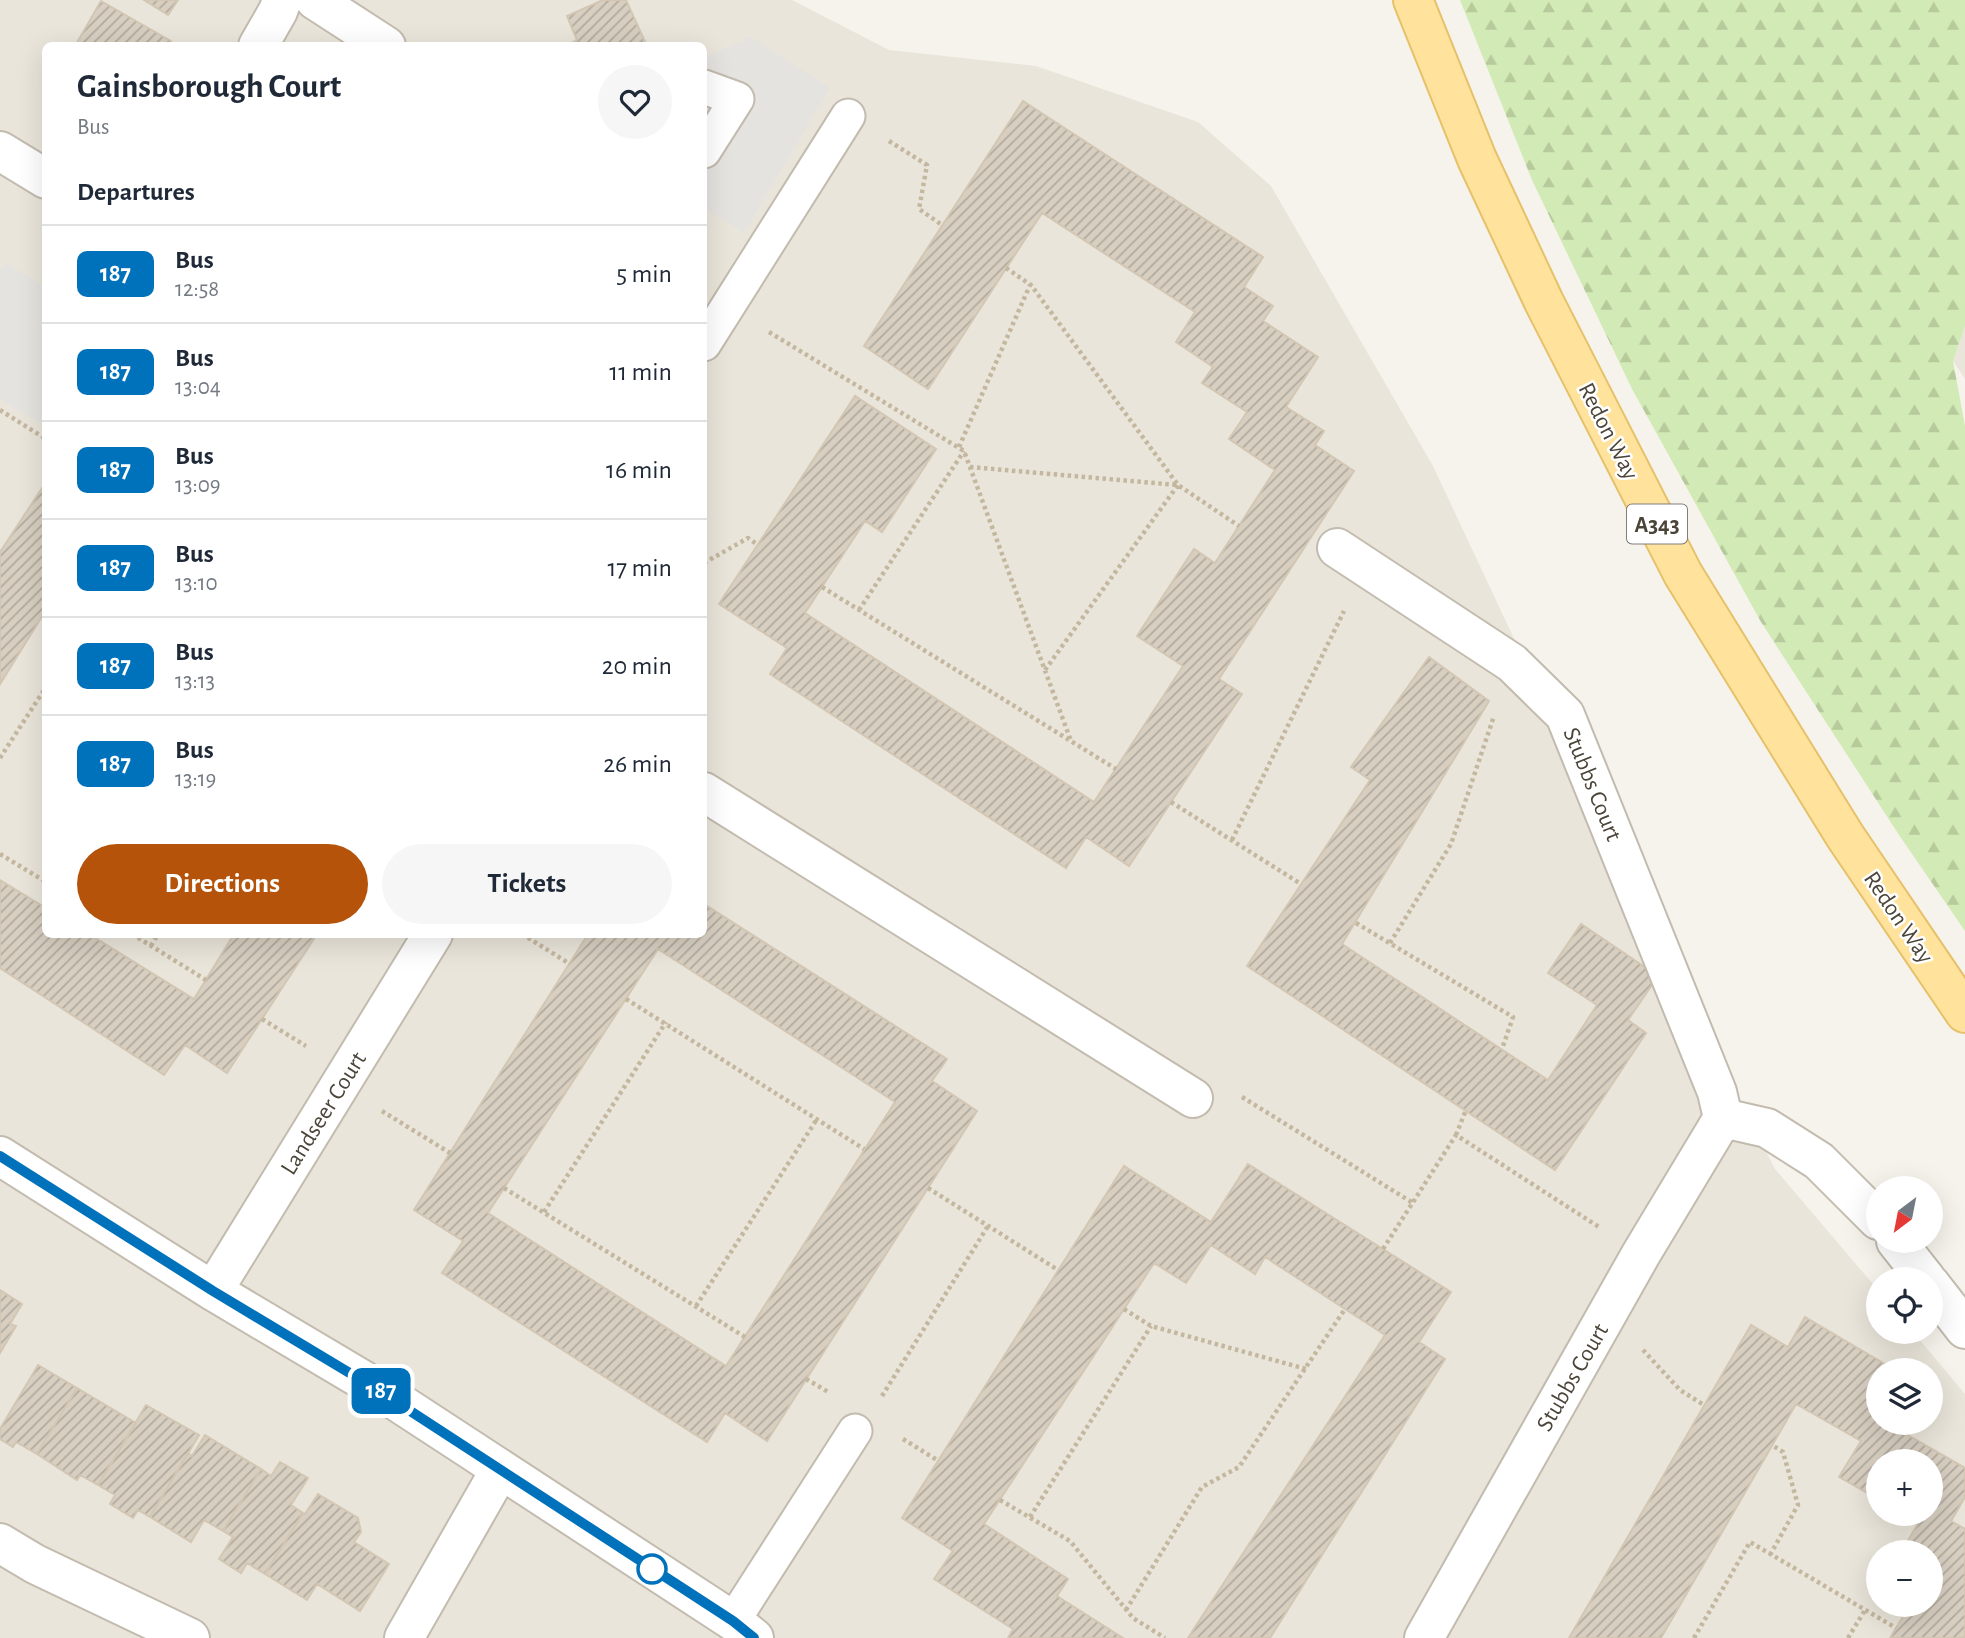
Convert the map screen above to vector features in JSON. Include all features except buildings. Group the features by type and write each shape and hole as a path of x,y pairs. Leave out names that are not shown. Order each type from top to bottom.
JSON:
{"main road":[{"name":"Redon Way","path":"1413,0 1477,159 1544,302 1684,574 1845,836 1965,1013"}],"street":[{"path":"260,42 282,0"},
{"path":"315,0 380,42"},
{"path":"0,151 42,177"},
{"name":"Stubbs Court","path":"1337,548 1512,663 1565,715 1717,1092 1723,1118 1641,1254 1423,1638"},
{"path":"707,794 1193,1098"},
{"name":"Landseer Court","path":"213,1291 431,938"},
{"path":"1723,1118 1767,1129 1819,1161 1866,1208"},
{"path":"0,1156 213,1291 378,1390 743,1630"},
{"path":"1905,1253 1917,1267"},
{"path":"1943,1301 1965,1329"},
{"path":"404,1638 500,1470"},
{"path":"0,1543 35,1564 190,1638"}],"lane":[{"path":"707,88 737,99 707,146"},
{"path":"707,339 848,116"},
{"path":"743,1630 865,1418"}],"path":[{"path":"848,116 927,165 919,209 942,225"},
{"path":"1006,268 1031,285 1178,485 1239,526"},
{"path":"959,448 1031,285"},
{"path":"727,306 964,451 1071,741"},
{"path":"0,410 42,436"},
{"path":"859,610 964,451"},
{"path":"970,467 1178,485"},
{"path":"1045,670 1178,485"},
{"path":"707,561 748,538 758,545"},
{"path":"822,587 1115,769"},
{"path":"1232,840 1346,607"},
{"path":"1390,943 1451,844 1512,663"},
{"path":"0,758 42,693"},
{"path":"1171,802 1301,884"},
{"path":"0,854 42,879"},
{"path":"1356,923 1513,1017 1502,1049"},
{"path":"138,938 206,980"},
{"path":"151,946 156,938"},
{"path":"528,938 570,964"},
{"path":"626,999 864,1150"},
{"path":"544,1212 666,1022"},
{"path":"1193,1098 1207,1076 1413,1203"},
{"path":"341,1084 450,1153"},
{"path":"1383,1249 1456,1135 1466,1110"},
{"path":"696,1306 817,1119"},
{"path":"1456,1135 1641,1254"},
{"path":"504,1188 745,1336"},
{"path":"928,1188 1058,1270"},
{"path":"865,1418 988,1226"},
{"path":"1124,1309 1151,1325 1306,1369"},
{"path":"1126,1610 1202,1487 1239,1467 1345,1309"},
{"path":"1608,1312 1680,1390 1704,1405"},
{"path":"1030,1517 1151,1325"},
{"path":"1770,1555 1798,1505 1783,1452 1772,1445"},
{"path":"1000,1500 1070,1541 1133,1618 1165,1638"},
{"path":"1694,1638 1749,1542 1896,1628"},
{"path":"1848,1638 1865,1610"}],"shaded area":[{"path":"0,0 792,0 889,50 1036,66 1198,122 1271,186 1433,466 1646,920 1775,1169 1866,1276 1866,1344 1923,1344 1935,1358 1866,1358 1866,1435 1943,1435 1943,1368 1965,1394 1965,1638 0,1638"},
{"path":"751,37 830,88 744,233 707,210 707,56"},
{"path":"5,262 42,285 42,424 0,399 0,270"},
{"path":"1965,326 1965,379 1953,361"}],"green space":[{"path":"1460,0 1965,0 1965,326 1953,361 1965,426 1965,931 1899,835 1761,622 1632,389 1532,180"}],"bus line":[{"name":"187","path":"0,1156 213,1291 378,1390 733,1621 754,1638"}]}
